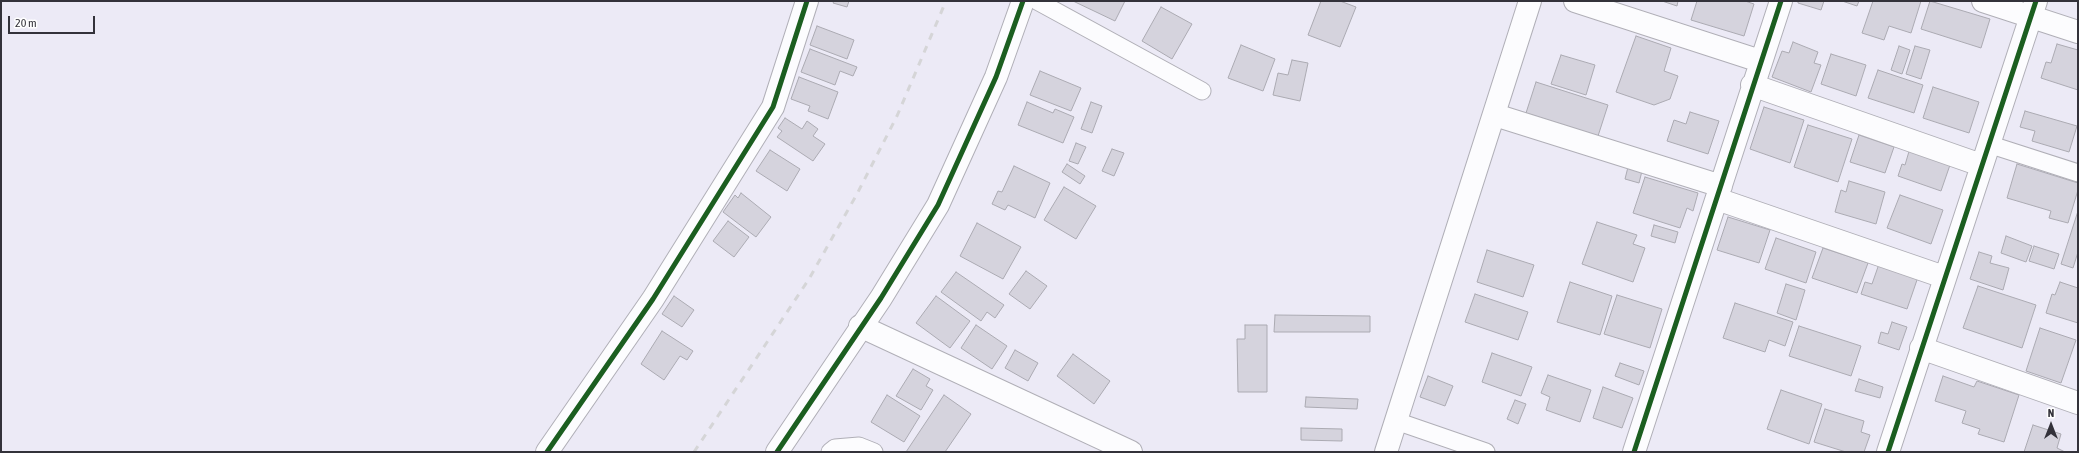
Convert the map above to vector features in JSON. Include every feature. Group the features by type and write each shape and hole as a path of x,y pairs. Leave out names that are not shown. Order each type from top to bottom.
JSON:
{"street":[{"path":"547,452 653,299 773,106 807,1"},
{"path":"777,452 860,326 881,298 938,205 996,77 1023,1"},
{"path":"1386,452 1495,115 1530,1"},
{"path":"1575,1 1760,61"},
{"path":"1634,452 1719,193 1752,85 1781,1"},
{"path":"1983,1 2034,9 2078,32"},
{"path":"1888,452 1981,165 2034,9"},
{"path":"1752,85 1981,165"},
{"path":"1495,115 1719,193 1944,278"},
{"path":"860,326 1131,452"},
{"path":"1921,348 2078,403"}],"lane":[{"path":"1036,1 1202,91"},
{"path":"1988,144 2078,173"},
{"path":"1396,421 1486,452"},
{"path":"830,452 835,448 859,446 874,452"}],"building":[{"path":"834,1 849,1 847,7 833,3"},
{"path":"1073,1 1125,1 1115,21"},
{"path":"1321,1 1340,1 1356,7 1340,47 1308,35"},
{"path":"1662,1 1678,1 1677,6"},
{"path":"1697,1 1745,1 1754,4 1744,36 1691,20"},
{"path":"1798,1 1824,1 1821,10 1798,3"},
{"path":"1842,1 1859,1 1857,6"},
{"path":"1873,1 1921,1 1911,33 1889,26 1884,40 1862,33"},
{"path":"1930,1 1990,19 1981,48 1921,29"},
{"path":"1161,7 1192,24 1172,59 1142,41"},
{"path":"817,26 854,40 847,59 810,45"},
{"path":"1636,36 1671,48 1664,71 1678,76 1670,99 1654,105 1616,92"},
{"path":"1793,42 1818,52 1814,63 1821,65 1811,92 1772,77 1782,51 1789,53"},
{"path":"2057,44 2078,50 2078,90 2041,78 2046,62 2051,63"},
{"path":"1241,45 1275,59 1263,91 1228,78"},
{"path":"1899,46 1910,50 1902,74 1891,70"},
{"path":"1915,46 1930,50 1921,79 1906,74"},
{"path":"810,49 857,67 853,76 840,71 835,85 801,72"},
{"path":"1831,54 1866,65 1856,96 1821,84"},
{"path":"1561,55 1595,65 1586,95 1551,84"},
{"path":"1292,60 1308,63 1300,101 1273,95 1278,73 1288,75"},
{"path":"1878,70 1923,85 1914,113 1868,98"},
{"path":"1040,71 1081,88 1071,111 1030,95"},
{"path":"799,77 838,92 828,119 808,111 810,106 791,99"},
{"path":"1536,82 1608,105 1598,136 1526,113"},
{"path":"1933,87 1979,102 1969,133 1923,118"},
{"path":"1027,102 1053,113 1055,109 1074,117 1063,143 1018,125"},
{"path":"1091,102 1102,106 1092,133 1081,129"},
{"path":"1764,107 1804,120 1790,163 1750,149"},
{"path":"2025,111 2077,126 2069,152 2032,141 2035,131 2020,127"},
{"path":"1690,112 1719,121 1708,154 1667,141 1674,120 1686,124"},
{"path":"785,118 802,129 807,121 818,129 813,136 825,144 813,161 777,137 782,131 778,128"},
{"path":"1808,125 1852,139 1838,182 1794,167"},
{"path":"1859,135 1894,147 1885,173 1850,162"},
{"path":"1076,143 1086,147 1078,164 1069,161"},
{"path":"1910,148 1951,162 1941,191 1898,176 1902,164 1905,165"},
{"path":"1112,149 1124,153 1114,176 1102,171"},
{"path":"770,150 800,169 787,191 756,171"},
{"path":"1067,164 1085,176 1080,184 1062,172"},
{"path":"2017,164 2078,183 2078,190 2068,223 2049,218 2051,211 2007,198"},
{"path":"1014,166 1050,183 1035,218 1008,205 1005,210 992,204 998,191 1002,192"},
{"path":"1628,167 1642,171 1639,183 1625,179"},
{"path":"1645,177 1698,193 1693,211 1687,208 1680,228 1633,213"},
{"path":"1849,181 1885,192 1876,224 1835,212 1841,190 1846,192"},
{"path":"1064,187 1096,206 1076,239 1044,220"},
{"path":"741,193 771,217 756,237 723,212 735,195 738,198"},
{"path":"1900,195 1943,210 1931,244 1887,228"},
{"path":"2078,211 2078,252 2073,268 2061,264"},
{"path":"1728,217 1770,230 1759,263 1717,250"},
{"path":"728,221 749,237 734,257 713,241"},
{"path":"1597,222 1637,235 1633,244 1645,248 1633,282 1582,264"},
{"path":"977,223 1021,247 1003,279 960,256"},
{"path":"1654,225 1678,232 1675,243 1651,236"},
{"path":"2006,236 2032,246 2026,262 2001,253"},
{"path":"1776,238 1816,252 1806,283 1765,269"},
{"path":"2034,246 2059,254 2054,269 2029,261"},
{"path":"1823,248 1868,263 1857,293 1812,278"},
{"path":"1487,250 1534,265 1523,297 1477,282"},
{"path":"1979,252 1992,256 1990,263 2009,268 2003,290 1970,279"},
{"path":"1879,264 1918,277 1907,309 1861,294 1865,282 1872,284"},
{"path":"1026,271 1047,286 1030,309 1009,294"},
{"path":"956,272 1004,305 995,318 987,312 981,321 941,292"},
{"path":"1570,282 1612,296 1600,335 1557,322"},
{"path":"2060,282 2078,288 2078,323 2046,313 2052,294 2055,295"},
{"path":"1786,284 1805,290 1796,320 1777,313"},
{"path":"1978,286 2036,305 2022,348 1963,328"},
{"path":"1475,294 1528,312 1518,340 1465,322"},
{"path":"1617,295 1662,309 1650,348 1604,334"},
{"path":"674,296 694,310 682,327 662,314"},
{"path":"936,296 970,321 950,348 916,323"},
{"path":"1735,303 1793,322 1785,346 1769,340 1765,352 1723,338"},
{"path":"1275,315 1370,316 1370,332 1274,332"},
{"path":"1892,322 1907,327 1899,350 1878,343 1881,332 1888,334"},
{"path":"976,325 1007,346 992,369 961,348"},
{"path":"1245,325 1267,325 1267,392 1238,392 1237,339 1245,339"},
{"path":"1799,326 1861,346 1851,376 1789,356"},
{"path":"2040,328 2076,340 2061,383 2026,371"},
{"path":"662,331 693,351 687,360 680,356 664,380 641,364"},
{"path":"1015,350 1038,363 1028,381 1005,368"},
{"path":"1492,353 1532,367 1521,396 1482,382"},
{"path":"1073,354 1110,381 1094,404 1057,376"},
{"path":"1620,363 1644,371 1639,385 1615,376"},
{"path":"913,369 930,379 926,386 933,390 921,410 896,396"},
{"path":"1548,375 1591,390 1580,422 1546,410 1550,397 1541,393"},
{"path":"1428,376 1453,386 1445,406 1420,397"},
{"path":"1943,376 1974,387 1977,381 2019,395 2004,442 1978,434 1980,429 1962,423 1966,411 1935,401"},
{"path":"1859,379 1883,387 1880,398 1855,391"},
{"path":"1603,387 1633,398 1622,428 1593,418"},
{"path":"1781,390 1822,404 1809,444 1767,429"},
{"path":"887,395 920,416 904,442 871,422"},
{"path":"944,395 971,414 945,452 906,452"},
{"path":"1306,397 1358,399 1357,409 1305,407"},
{"path":"1515,400 1526,404 1518,424 1507,419"},
{"path":"1825,409 1864,421 1861,432 1870,435 1864,452 1846,452 1814,442"},
{"path":"2033,425 2061,434 2057,448 2065,452 2024,452"},
{"path":"1301,428 1342,429 1342,441 1301,440"}],"railway":[{"path":"694,452 809,279 857,194 897,116 946,1"}],"cycle path":[{"path":"547,452 653,299 773,107 807,1"},
{"path":"777,452 881,298 938,205 996,77 1023,1"},
{"path":"1634,452 1781,1"},
{"path":"1888,452 2036,1"}]}
